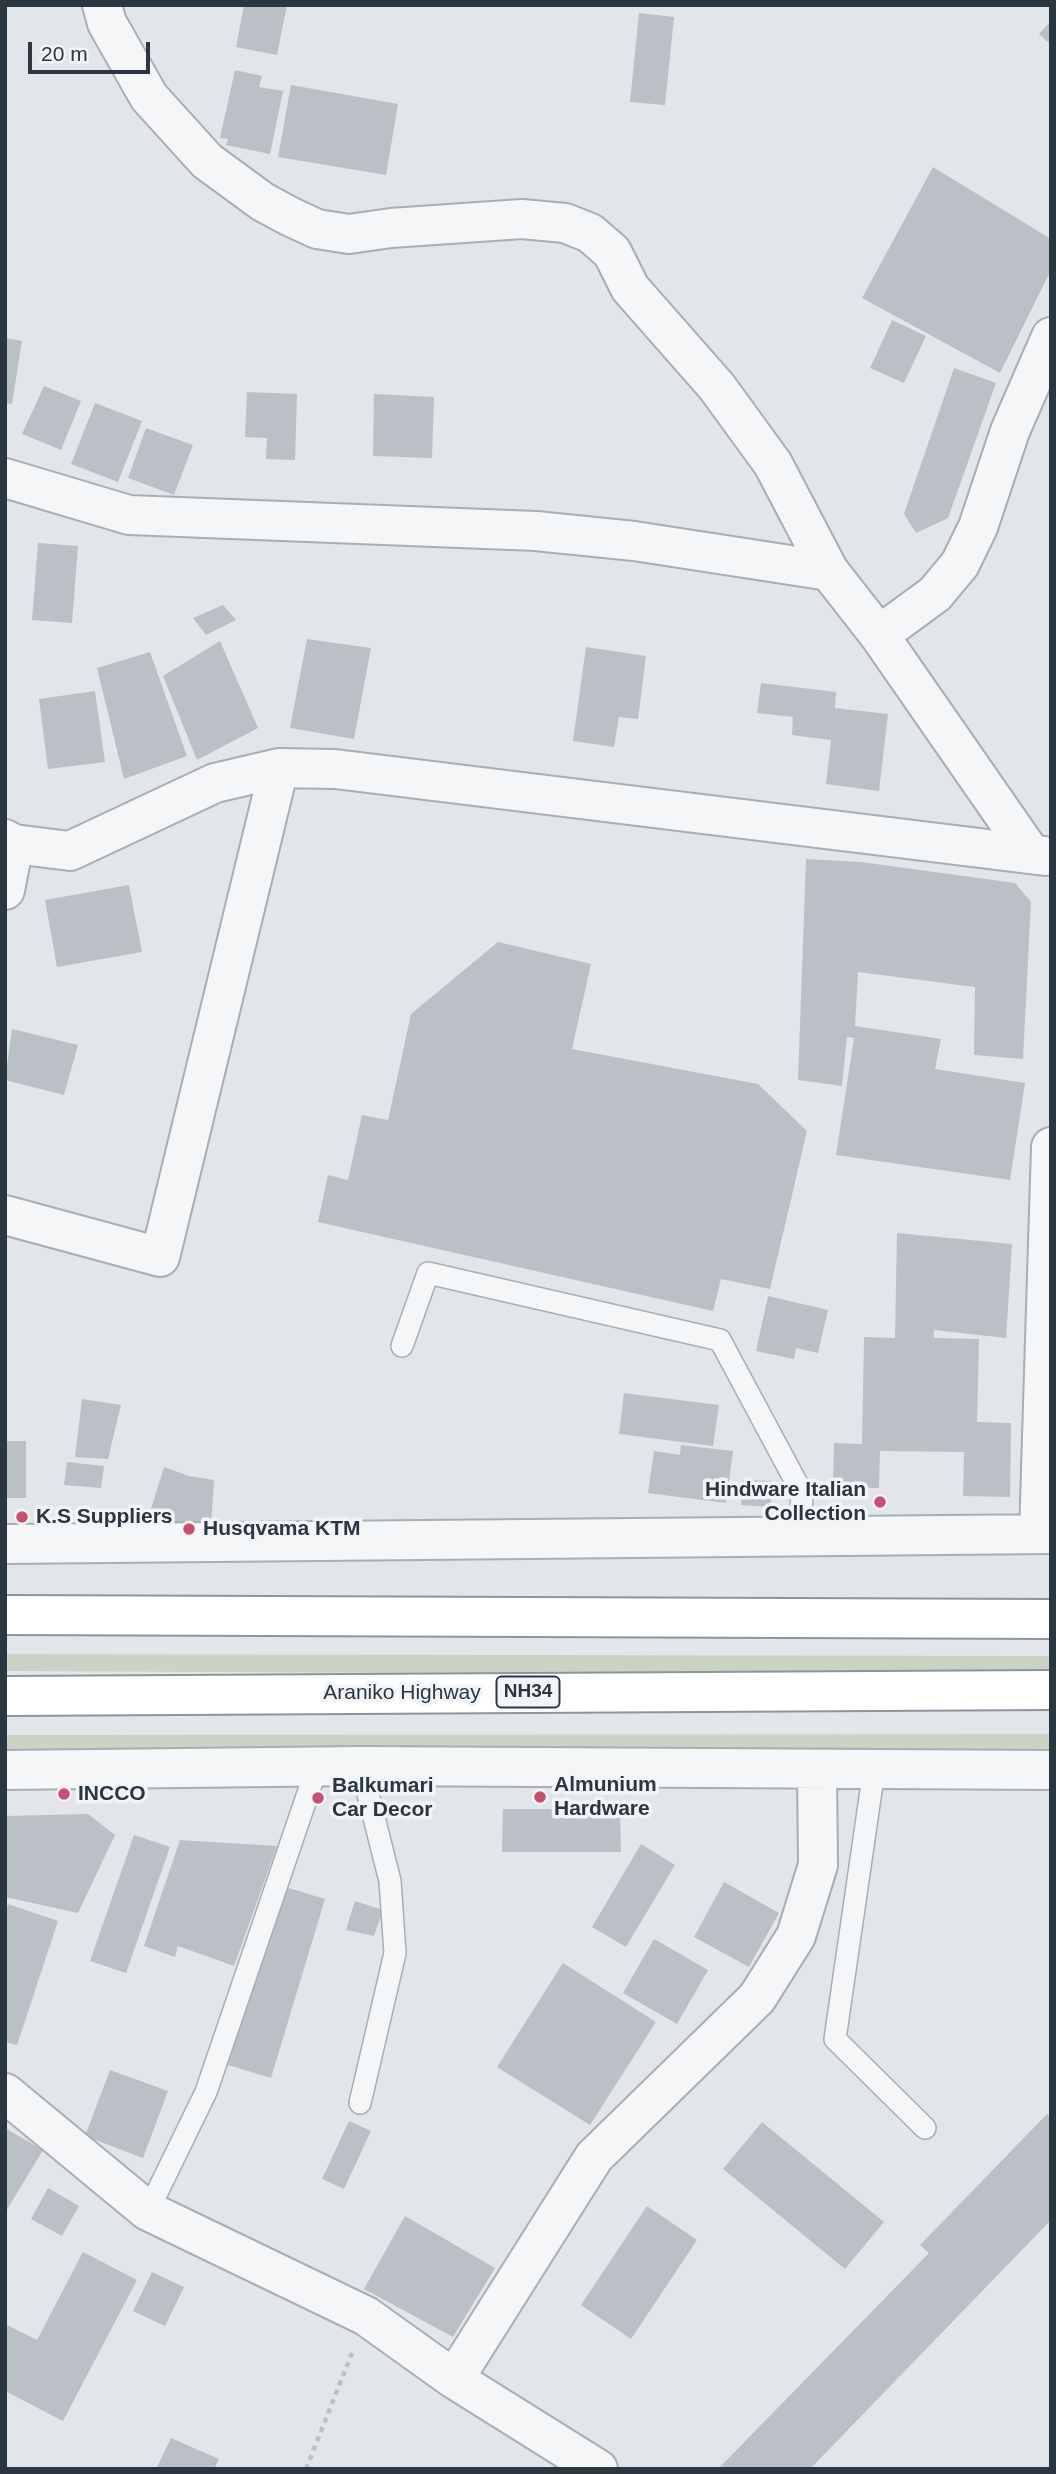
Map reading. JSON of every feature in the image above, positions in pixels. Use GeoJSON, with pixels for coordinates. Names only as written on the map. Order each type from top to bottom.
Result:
{"type":"FeatureCollection","features":[{"type":"Feature","properties":{"kind":"highway"},"geometry":{"type":"LineString","coordinates":[[5,1615],[1051,1619]]}},
{"type":"Feature","properties":{"kind":"highway","name":"Araniko Highway"},"geometry":{"type":"LineString","coordinates":[[5,1696],[1051,1690]]}},
{"type":"Feature","properties":{"kind":"street"},"geometry":{"type":"LineString","coordinates":[[102,5],[107,23],[149,97],[207,162],[291,217],[317,229],[349,234],[391,228],[522,219],[565,223],[590,233],[612,252],[631,288],[654,319],[717,387],[773,464],[829,571],[1041,855]]}},
{"type":"Feature","properties":{"kind":"street"},"geometry":{"type":"LineString","coordinates":[[879,635],[935,594],[960,564],[978,527],[1010,431],[1051,337]]}},
{"type":"Feature","properties":{"kind":"street"},"geometry":{"type":"LineString","coordinates":[[5,478],[129,515],[536,531],[634,541],[829,571]]}},
{"type":"Feature","properties":{"kind":"street"},"geometry":{"type":"LineString","coordinates":[[5,890],[10,842],[70,851],[215,783],[279,768],[335,769],[1041,855]]}},
{"type":"Feature","properties":{"kind":"street"},"geometry":{"type":"LineString","coordinates":[[5,1215],[160,1257],[279,768]]}},
{"type":"Feature","properties":{"kind":"street"},"geometry":{"type":"LineString","coordinates":[[5,1544],[1045,1534],[1051,1147]]}},
{"type":"Feature","properties":{"kind":"street"},"geometry":{"type":"LineString","coordinates":[[5,1770],[362,1766],[1051,1770]]}},
{"type":"Feature","properties":{"kind":"street"},"geometry":{"type":"LineString","coordinates":[[454,2379],[594,2157],[757,1998],[796,1936],[818,1865],[817,1769]]}},
{"type":"Feature","properties":{"kind":"street"},"geometry":{"type":"LineString","coordinates":[[5,2093],[148,2211],[366,2316],[454,2379],[598,2469]]}},
{"type":"Feature","properties":{"kind":"lane"},"geometry":{"type":"LineString","coordinates":[[402,1346],[428,1273],[720,1340],[802,1493],[800,1536]]}},
{"type":"Feature","properties":{"kind":"lane"},"geometry":{"type":"LineString","coordinates":[[360,2103],[395,1952],[390,1881],[362,1766]]}},
{"type":"Feature","properties":{"kind":"lane"},"geometry":{"type":"LineString","coordinates":[[148,2211],[206,2092],[317,1767]]}},
{"type":"Feature","properties":{"kind":"lane"},"geometry":{"type":"LineString","coordinates":[[874,1770],[835,2039],[925,2127]]}},
{"type":"Feature","properties":{"kind":"path"},"geometry":{"type":"LineString","coordinates":[[306,2469],[366,2316]]}},
{"type":"Feature","properties":{"kind":"green space"},"geometry":{"type":"Polygon","coordinates":[[[5,1654],[1051,1656],[1051,1676],[5,1671],[5,1654]]]}},
{"type":"Feature","properties":{"kind":"green space"},"geometry":{"type":"Polygon","coordinates":[[[1051,1734],[1051,1750],[5,1751],[5,1735],[1051,1734]]]}},
{"type":"Feature","properties":{"kind":"building"},"geometry":{"type":"Polygon","coordinates":[[[244,5],[287,5],[277,55],[236,47],[244,5]]]}},
{"type":"Feature","properties":{"kind":"building"},"geometry":{"type":"Polygon","coordinates":[[[639,13],[674,17],[665,105],[630,102],[639,13]]]}},
{"type":"Feature","properties":{"kind":"building"},"geometry":{"type":"Polygon","coordinates":[[[1051,21],[1051,45],[1039,34],[1051,21]]]}},
{"type":"Feature","properties":{"kind":"building"},"geometry":{"type":"Polygon","coordinates":[[[235,70],[262,76],[259,87],[283,91],[270,154],[226,145],[228,139],[220,138],[235,70]]]}},
{"type":"Feature","properties":{"kind":"building"},"geometry":{"type":"Polygon","coordinates":[[[291,85],[398,104],[386,175],[278,157],[291,85]]]}},
{"type":"Feature","properties":{"kind":"building"},"geometry":{"type":"Polygon","coordinates":[[[933,167],[1051,239],[1051,270],[1000,373],[862,298],[933,167]]]}},
{"type":"Feature","properties":{"kind":"building"},"geometry":{"type":"Polygon","coordinates":[[[892,320],[926,336],[904,383],[870,368],[892,320]]]}},
{"type":"Feature","properties":{"kind":"building"},"geometry":{"type":"Polygon","coordinates":[[[5,338],[22,341],[12,404],[5,403],[5,338]]]}},
{"type":"Feature","properties":{"kind":"building"},"geometry":{"type":"Polygon","coordinates":[[[954,368],[996,383],[948,518],[916,533],[904,514],[954,368]]]}},
{"type":"Feature","properties":{"kind":"building"},"geometry":{"type":"Polygon","coordinates":[[[44,386],[81,401],[61,450],[22,434],[44,386]]]}},
{"type":"Feature","properties":{"kind":"building"},"geometry":{"type":"Polygon","coordinates":[[[247,392],[297,394],[295,460],[266,459],[267,438],[245,437],[247,392]]]}},
{"type":"Feature","properties":{"kind":"building"},"geometry":{"type":"Polygon","coordinates":[[[374,394],[434,397],[432,458],[373,456],[374,394]]]}},
{"type":"Feature","properties":{"kind":"building"},"geometry":{"type":"Polygon","coordinates":[[[95,403],[142,421],[118,482],[71,464],[95,403]]]}},
{"type":"Feature","properties":{"kind":"building"},"geometry":{"type":"Polygon","coordinates":[[[146,428],[193,445],[174,495],[128,478],[146,428]]]}},
{"type":"Feature","properties":{"kind":"building"},"geometry":{"type":"Polygon","coordinates":[[[38,543],[78,546],[72,623],[32,620],[38,543]]]}},
{"type":"Feature","properties":{"kind":"building"},"geometry":{"type":"Polygon","coordinates":[[[223,605],[236,620],[206,635],[193,618],[223,605]]]}},
{"type":"Feature","properties":{"kind":"building"},"geometry":{"type":"Polygon","coordinates":[[[307,639],[371,648],[354,739],[290,728],[307,639]]]}},
{"type":"Feature","properties":{"kind":"building"},"geometry":{"type":"Polygon","coordinates":[[[220,641],[258,728],[197,760],[163,676],[220,641]]]}},
{"type":"Feature","properties":{"kind":"building"},"geometry":{"type":"Polygon","coordinates":[[[586,647],[646,656],[638,719],[619,717],[614,747],[573,741],[586,647]]]}},
{"type":"Feature","properties":{"kind":"building"},"geometry":{"type":"Polygon","coordinates":[[[150,652],[187,756],[124,779],[97,668],[150,652]]]}},
{"type":"Feature","properties":{"kind":"building"},"geometry":{"type":"Polygon","coordinates":[[[761,683],[836,692],[835,708],[888,714],[879,791],[826,784],[831,740],[792,735],[793,717],[757,713],[761,683]]]}},
{"type":"Feature","properties":{"kind":"building"},"geometry":{"type":"Polygon","coordinates":[[[95,691],[105,762],[48,769],[39,699],[95,691]]]}},
{"type":"Feature","properties":{"kind":"building"},"geometry":{"type":"Polygon","coordinates":[[[806,859],[861,862],[1015,883],[1031,902],[1023,1059],[974,1055],[975,987],[858,972],[855,1026],[941,1039],[935,1069],[1025,1083],[1010,1180],[836,1155],[854,1038],[847,1037],[842,1086],[798,1080],[806,859]]]}},
{"type":"Feature","properties":{"kind":"building"},"geometry":{"type":"Polygon","coordinates":[[[129,885],[142,952],[57,967],[45,900],[129,885]]]}},
{"type":"Feature","properties":{"kind":"building"},"geometry":{"type":"Polygon","coordinates":[[[498,942],[591,964],[572,1049],[758,1084],[807,1131],[770,1289],[721,1279],[713,1311],[318,1222],[328,1175],[348,1180],[362,1115],[388,1120],[411,1014],[498,942]]]}},
{"type":"Feature","properties":{"kind":"building"},"geometry":{"type":"Polygon","coordinates":[[[12,1029],[78,1045],[64,1095],[5,1080],[12,1029]]]}},
{"type":"Feature","properties":{"kind":"building"},"geometry":{"type":"Polygon","coordinates":[[[897,1233],[1012,1244],[1006,1338],[934,1330],[934,1338],[979,1339],[977,1422],[1011,1423],[1010,1497],[963,1496],[964,1452],[880,1451],[879,1488],[833,1487],[834,1443],[862,1444],[864,1337],[895,1338],[897,1233]]]}},
{"type":"Feature","properties":{"kind":"building"},"geometry":{"type":"Polygon","coordinates":[[[768,1296],[828,1310],[818,1353],[796,1348],[794,1359],[756,1351],[768,1296]]]}},
{"type":"Feature","properties":{"kind":"building"},"geometry":{"type":"Polygon","coordinates":[[[624,1393],[719,1405],[713,1446],[619,1434],[624,1393]]]}},
{"type":"Feature","properties":{"kind":"building"},"geometry":{"type":"Polygon","coordinates":[[[82,1399],[121,1405],[108,1459],[75,1457],[82,1399]]]}},
{"type":"Feature","properties":{"kind":"building"},"geometry":{"type":"Polygon","coordinates":[[[5,1441],[26,1441],[26,1498],[5,1498],[5,1441]]]}},
{"type":"Feature","properties":{"kind":"building"},"geometry":{"type":"Polygon","coordinates":[[[681,1445],[733,1451],[726,1503],[648,1493],[654,1451],[680,1455],[681,1445]]]}},
{"type":"Feature","properties":{"kind":"building"},"geometry":{"type":"Polygon","coordinates":[[[67,1462],[104,1466],[101,1488],[64,1485],[67,1462]]]}},
{"type":"Feature","properties":{"kind":"building"},"geometry":{"type":"Polygon","coordinates":[[[164,1467],[189,1476],[214,1480],[211,1526],[146,1525],[164,1467]]]}},
{"type":"Feature","properties":{"kind":"building"},"geometry":{"type":"Polygon","coordinates":[[[743,1480],[772,1481],[771,1507],[741,1505],[743,1480]]]}},
{"type":"Feature","properties":{"kind":"building"},"geometry":{"type":"Polygon","coordinates":[[[503,1809],[620,1809],[621,1852],[502,1852],[503,1809]]]}},
{"type":"Feature","properties":{"kind":"building"},"geometry":{"type":"Polygon","coordinates":[[[88,1814],[115,1835],[78,1913],[5,1897],[5,1816],[88,1814]]]}},
{"type":"Feature","properties":{"kind":"building"},"geometry":{"type":"Polygon","coordinates":[[[134,1835],[170,1847],[126,1973],[90,1961],[134,1835]]]}},
{"type":"Feature","properties":{"kind":"building"},"geometry":{"type":"Polygon","coordinates":[[[180,1840],[277,1846],[234,1966],[178,1946],[175,1957],[144,1946],[180,1840]]]}},
{"type":"Feature","properties":{"kind":"building"},"geometry":{"type":"Polygon","coordinates":[[[641,1844],[675,1865],[626,1947],[592,1927],[641,1844]]]}},
{"type":"Feature","properties":{"kind":"building"},"geometry":{"type":"Polygon","coordinates":[[[724,1882],[779,1913],[749,1967],[694,1937],[724,1882]]]}},
{"type":"Feature","properties":{"kind":"building"},"geometry":{"type":"Polygon","coordinates":[[[282,1886],[325,1899],[271,2078],[228,2065],[282,1886]]]}},
{"type":"Feature","properties":{"kind":"building"},"geometry":{"type":"Polygon","coordinates":[[[355,1901],[383,1910],[374,1936],[346,1930],[355,1901]]]}},
{"type":"Feature","properties":{"kind":"building"},"geometry":{"type":"Polygon","coordinates":[[[8,1904],[58,1921],[17,2045],[5,2042],[5,1914],[8,1904]]]}},
{"type":"Feature","properties":{"kind":"building"},"geometry":{"type":"Polygon","coordinates":[[[654,1939],[708,1970],[677,2024],[623,1993],[654,1939]]]}},
{"type":"Feature","properties":{"kind":"building"},"geometry":{"type":"Polygon","coordinates":[[[563,1963],[656,2022],[590,2125],[497,2067],[563,1963]]]}},
{"type":"Feature","properties":{"kind":"building"},"geometry":{"type":"Polygon","coordinates":[[[110,2070],[168,2091],[143,2158],[85,2136],[110,2070]]]}},
{"type":"Feature","properties":{"kind":"building"},"geometry":{"type":"Polygon","coordinates":[[[1047,2114],[1051,2117],[1051,2220],[810,2469],[718,2469],[929,2253],[920,2245],[1047,2114]]]}},
{"type":"Feature","properties":{"kind":"building"},"geometry":{"type":"Polygon","coordinates":[[[349,2121],[371,2131],[344,2189],[322,2179],[349,2121]]]}},
{"type":"Feature","properties":{"kind":"building"},"geometry":{"type":"Polygon","coordinates":[[[762,2122],[884,2222],[845,2269],[723,2169],[762,2122]]]}},
{"type":"Feature","properties":{"kind":"building"},"geometry":{"type":"Polygon","coordinates":[[[5,2128],[43,2150],[5,2213],[5,2128]]]}},
{"type":"Feature","properties":{"kind":"building"},"geometry":{"type":"Polygon","coordinates":[[[48,2188],[79,2206],[62,2236],[31,2219],[48,2188]]]}},
{"type":"Feature","properties":{"kind":"building"},"geometry":{"type":"Polygon","coordinates":[[[647,2206],[697,2240],[631,2339],[581,2305],[647,2206]]]}},
{"type":"Feature","properties":{"kind":"building"},"geometry":{"type":"Polygon","coordinates":[[[405,2216],[495,2268],[453,2337],[364,2289],[405,2216]]]}},
{"type":"Feature","properties":{"kind":"building"},"geometry":{"type":"Polygon","coordinates":[[[83,2252],[137,2280],[63,2421],[5,2391],[5,2324],[37,2340],[83,2252]]]}},
{"type":"Feature","properties":{"kind":"building"},"geometry":{"type":"Polygon","coordinates":[[[152,2272],[184,2287],[165,2326],[133,2311],[152,2272]]]}},
{"type":"Feature","properties":{"kind":"building"},"geometry":{"type":"Polygon","coordinates":[[[171,2438],[219,2459],[214,2469],[156,2469],[171,2438]]]}},
{"type":"Feature","properties":{"kind":"place","name":"Hindware Italian Collection"},"geometry":{"type":"Point","coordinates":[880,1502]}},
{"type":"Feature","properties":{"kind":"place","name":"K.S Suppliers"},"geometry":{"type":"Point","coordinates":[22,1517]}},
{"type":"Feature","properties":{"kind":"place","name":"Husqvama KTM"},"geometry":{"type":"Point","coordinates":[189,1529]}},
{"type":"Feature","properties":{"kind":"place","name":"INCCO"},"geometry":{"type":"Point","coordinates":[64,1794]}},
{"type":"Feature","properties":{"kind":"place","name":"Almunium Hardware"},"geometry":{"type":"Point","coordinates":[540,1797]}},
{"type":"Feature","properties":{"kind":"place","name":"Balkumari Car Decor"},"geometry":{"type":"Point","coordinates":[318,1798]}}]}
